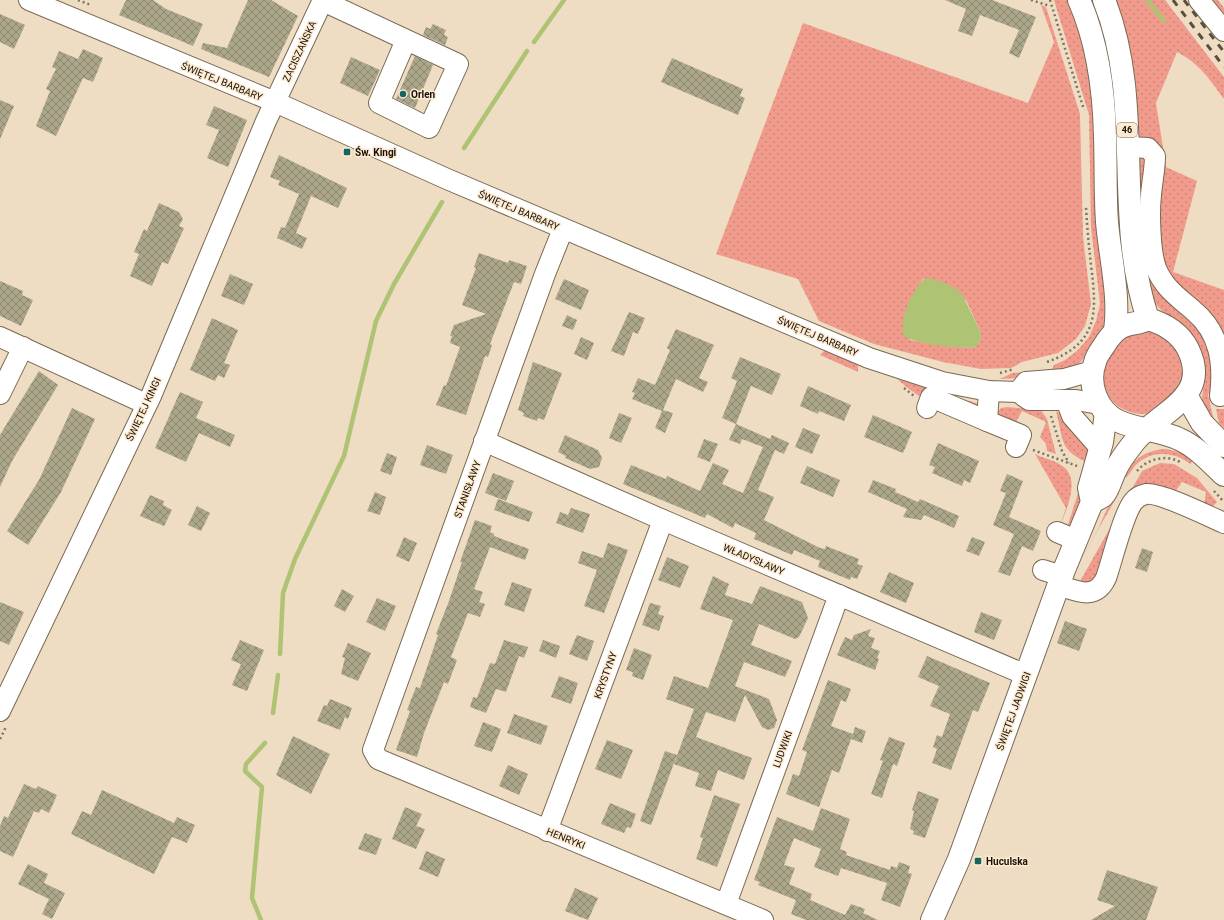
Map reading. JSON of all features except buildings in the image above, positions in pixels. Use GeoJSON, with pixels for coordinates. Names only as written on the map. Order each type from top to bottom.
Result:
{"type":"FeatureCollection","features":[{"type":"Feature","properties":{"kind":"main road","name":"46"},"geometry":{"type":"LineString","coordinates":[[1079,0],[1089,26],[1100,75],[1105,115],[1107,220],[1118,315],[1115,331],[1100,352],[1092,370],[1094,391],[1103,409]]}},
{"type":"Feature","properties":{"kind":"main road","name":"46"},"geometry":{"type":"LineString","coordinates":[[1104,0],[1120,54],[1126,106],[1128,200],[1138,289],[1148,319]]}},
{"type":"Feature","properties":{"kind":"main road"},"geometry":{"type":"LineString","coordinates":[[1115,331],[1124,325],[1142,322],[1148,319],[1169,328],[1178,336],[1188,350],[1194,366],[1195,377],[1186,395],[1173,410],[1145,428]]}},
{"type":"Feature","properties":{"kind":"main road"},"geometry":{"type":"LineString","coordinates":[[1186,395],[1202,423],[1224,446]]}},
{"type":"Feature","properties":{"kind":"main road"},"geometry":{"type":"LineString","coordinates":[[1103,409],[1117,421],[1167,434],[1189,444],[1224,475]]}},
{"type":"Feature","properties":{"kind":"main road","name":"ŚWIĘTEJ JADWIGI"},"geometry":{"type":"LineString","coordinates":[[1092,502],[1089,488],[1100,448],[1103,409]]}},
{"type":"Feature","properties":{"kind":"main road","name":"ŚWIĘTEJ JADWIGI"},"geometry":{"type":"LineString","coordinates":[[932,920],[959,859],[1026,675],[1067,536],[1092,502],[1104,495],[1123,456],[1145,428]]}},
{"type":"Feature","properties":{"kind":"street","name":"ŚWIĘTEJ BARBARY"},"geometry":{"type":"LineString","coordinates":[[29,0],[275,102],[563,229],[869,358],[942,382],[993,382],[1018,392],[1029,400],[1058,405],[1103,409]]}},
{"type":"Feature","properties":{"kind":"street"},"geometry":{"type":"LineString","coordinates":[[1200,0],[1224,31]]}},
{"type":"Feature","properties":{"kind":"street","name":"ZACISZAŃSKA"},"geometry":{"type":"LineString","coordinates":[[275,102],[323,1]]}},
{"type":"Feature","properties":{"kind":"street"},"geometry":{"type":"LineString","coordinates":[[323,1],[458,64],[429,128],[378,103],[406,40]]}},
{"type":"Feature","properties":{"kind":"street","name":"ŚWIĘTEJ KINGI"},"geometry":{"type":"LineString","coordinates":[[0,711],[146,404],[275,102]]}},
{"type":"Feature","properties":{"kind":"street"},"geometry":{"type":"LineString","coordinates":[[1127,147],[1148,148],[1156,156],[1150,205],[1155,265],[1163,283],[1202,318],[1215,337],[1219,348],[1223,370],[1220,396]]}},
{"type":"Feature","properties":{"kind":"street","name":"STANISŁAWY"},"geometry":{"type":"LineString","coordinates":[[373,750],[484,440],[563,229]]}},
{"type":"Feature","properties":{"kind":"street"},"geometry":{"type":"LineString","coordinates":[[0,337],[146,404]]}},
{"type":"Feature","properties":{"kind":"street"},"geometry":{"type":"LineString","coordinates":[[0,394],[23,347]]}},
{"type":"Feature","properties":{"kind":"street"},"geometry":{"type":"LineString","coordinates":[[1018,392],[1026,382],[1064,379],[1092,370]]}},
{"type":"Feature","properties":{"kind":"street"},"geometry":{"type":"LineString","coordinates":[[993,382],[994,428]]}},
{"type":"Feature","properties":{"kind":"street"},"geometry":{"type":"LineString","coordinates":[[1058,405],[1072,416],[1100,448]]}},
{"type":"Feature","properties":{"kind":"street"},"geometry":{"type":"LineString","coordinates":[[940,410],[1021,436],[1016,447]]}},
{"type":"Feature","properties":{"kind":"street","name":"WŁADYSŁAWY"},"geometry":{"type":"LineString","coordinates":[[484,440],[663,520],[1026,675]]}},
{"type":"Feature","properties":{"kind":"street"},"geometry":{"type":"LineString","coordinates":[[1054,577],[1086,593],[1101,587],[1106,578],[1130,508],[1137,498],[1142,495],[1146,494],[1159,496],[1224,523]]}},
{"type":"Feature","properties":{"kind":"street","name":"KRYSTYNY"},"geometry":{"type":"LineString","coordinates":[[547,831],[663,520]]}},
{"type":"Feature","properties":{"kind":"street","name":"LUDWIKI"},"geometry":{"type":"LineString","coordinates":[[726,904],[839,595]]}},
{"type":"Feature","properties":{"kind":"street","name":"HENRYKI"},"geometry":{"type":"LineString","coordinates":[[373,750],[378,759],[547,831],[763,920]]}},
{"type":"Feature","properties":{"kind":"path"},"geometry":{"type":"LineString","coordinates":[[1031,0],[1050,6]]}},
{"type":"Feature","properties":{"kind":"path"},"geometry":{"type":"LineString","coordinates":[[1050,0],[1050,6],[1085,112]]}},
{"type":"Feature","properties":{"kind":"path"},"geometry":{"type":"LineString","coordinates":[[1043,364],[1064,356],[1076,346],[1089,328],[1094,313],[1095,296],[1089,251],[1086,200]]}},
{"type":"Feature","properties":{"kind":"path"},"geometry":{"type":"LineString","coordinates":[[993,382],[1016,368]]}},
{"type":"Feature","properties":{"kind":"path"},"geometry":{"type":"LineString","coordinates":[[1058,405],[1062,451],[1069,463]]}},
{"type":"Feature","properties":{"kind":"shaded area"},"geometry":{"type":"Polygon","coordinates":[[[1054,0],[1071,0],[1090,61],[1107,296],[1107,318],[1100,337],[1086,356],[1076,366],[1071,370],[1051,371],[1054,365],[1065,360],[1078,350],[1089,337],[1096,321],[1100,304],[1091,227],[1089,115],[1054,0]]]}},
{"type":"Feature","properties":{"kind":"shaded area"},"geometry":{"type":"Polygon","coordinates":[[[1112,0],[1165,0],[1224,77],[1224,99],[1209,79],[1192,61],[1177,52],[1156,103],[1166,167],[1197,181],[1173,272],[1224,290],[1224,348],[1166,278],[1155,205],[1142,141],[1135,135],[1112,0]]]}},
{"type":"Feature","properties":{"kind":"shaded area"},"geometry":{"type":"Polygon","coordinates":[[[1206,0],[1218,0],[1224,8],[1224,24],[1206,0]]]}},
{"type":"Feature","properties":{"kind":"shaded area"},"geometry":{"type":"Polygon","coordinates":[[[1041,5],[1046,7],[1080,114],[1083,237],[1091,304],[1085,326],[1076,339],[1058,353],[1022,362],[1011,368],[981,369],[943,362],[874,344],[819,321],[798,279],[716,254],[803,23],[1028,103],[1054,42],[1041,5]],[[923,279],[913,296],[910,340],[944,346],[974,348],[981,340],[980,331],[966,300],[923,279]]]}},
{"type":"Feature","properties":{"kind":"shaded area"},"geometry":{"type":"Polygon","coordinates":[[[1148,155],[1148,253],[1214,347],[1212,387],[1208,395],[1215,425],[1204,409],[1202,400],[1204,376],[1203,358],[1199,346],[1190,332],[1178,321],[1164,313],[1151,299],[1138,222],[1138,159],[1148,155]]]}},
{"type":"Feature","properties":{"kind":"shaded area"},"geometry":{"type":"Polygon","coordinates":[[[926,278],[945,283],[962,294],[980,331],[981,340],[974,348],[929,344],[903,336],[905,312],[915,290],[926,278]]]}},
{"type":"Feature","properties":{"kind":"shaded area"},"geometry":{"type":"Polygon","coordinates":[[[1133,331],[1152,331],[1161,335],[1173,346],[1181,361],[1181,387],[1152,413],[1142,414],[1122,409],[1109,396],[1105,387],[1103,378],[1107,362],[1116,347],[1133,331]]]}},
{"type":"Feature","properties":{"kind":"shaded area"},"geometry":{"type":"Polygon","coordinates":[[[825,350],[858,364],[858,372],[820,355],[825,350]]]}},
{"type":"Feature","properties":{"kind":"shaded area"},"geometry":{"type":"Polygon","coordinates":[[[1027,372],[1036,377],[1000,379],[1012,373],[1027,372]]]}},
{"type":"Feature","properties":{"kind":"shaded area"},"geometry":{"type":"Polygon","coordinates":[[[897,379],[976,403],[982,409],[922,398],[897,379]]]}},
{"type":"Feature","properties":{"kind":"shaded area"},"geometry":{"type":"Polygon","coordinates":[[[1007,407],[1041,410],[1047,419],[1056,454],[1047,451],[1046,444],[1040,437],[1046,422],[1022,411],[1016,422],[1011,424],[996,413],[1001,408],[1007,407]]]}},
{"type":"Feature","properties":{"kind":"shaded area"},"geometry":{"type":"Polygon","coordinates":[[[1216,409],[1224,409],[1224,428],[1219,423],[1216,409]]]}},
{"type":"Feature","properties":{"kind":"shaded area"},"geometry":{"type":"Polygon","coordinates":[[[1056,411],[1065,416],[1088,446],[1090,464],[1073,454],[1064,444],[1056,411]]]}},
{"type":"Feature","properties":{"kind":"shaded area"},"geometry":{"type":"Polygon","coordinates":[[[1166,449],[1186,454],[1194,460],[1190,464],[1172,455],[1158,454],[1145,458],[1134,467],[1127,477],[1121,477],[1140,457],[1152,451],[1166,449]]]}},
{"type":"Feature","properties":{"kind":"shaded area"},"geometry":{"type":"Polygon","coordinates":[[[1035,454],[1054,461],[1064,467],[1069,473],[1071,481],[1070,497],[1059,529],[1066,508],[1035,454]]]}},
{"type":"Feature","properties":{"kind":"shaded area"},"geometry":{"type":"Polygon","coordinates":[[[1160,463],[1174,464],[1197,478],[1217,502],[1212,507],[1220,514],[1224,510],[1224,518],[1204,505],[1206,492],[1182,482],[1175,492],[1150,489],[1100,579],[1078,585],[1142,471],[1160,463]]]}},
{"type":"Feature","properties":{"kind":"shaded area"},"geometry":{"type":"Polygon","coordinates":[[[1080,476],[1087,479],[1070,531],[1066,531],[1079,490],[1080,476]]]}},
{"type":"Feature","properties":{"kind":"shaded area"},"geometry":{"type":"Polygon","coordinates":[[[1115,491],[1119,493],[1072,575],[1098,529],[1115,491]]]}},
{"type":"Feature","properties":{"kind":"waterway"},"geometry":{"type":"LineString","coordinates":[[534,42],[564,0]]}},
{"type":"Feature","properties":{"kind":"waterway"},"geometry":{"type":"LineString","coordinates":[[1147,0],[1164,21]]}},
{"type":"Feature","properties":{"kind":"waterway"},"geometry":{"type":"LineString","coordinates":[[464,148],[527,51]]}},
{"type":"Feature","properties":{"kind":"waterway"},"geometry":{"type":"LineString","coordinates":[[280,654],[283,593],[295,559],[344,456],[376,321],[394,284],[442,202]]}},
{"type":"Feature","properties":{"kind":"waterway"},"geometry":{"type":"LineString","coordinates":[[273,713],[278,675]]}},
{"type":"Feature","properties":{"kind":"waterway"},"geometry":{"type":"LineString","coordinates":[[261,920],[252,898],[262,787],[245,771],[246,764],[265,743]]}},
{"type":"Feature","properties":{"kind":"railway"},"geometry":{"type":"LineString","coordinates":[[1173,0],[1224,67]]}},
{"type":"Feature","properties":{"kind":"railway"},"geometry":{"type":"LineString","coordinates":[[1184,0],[1224,52]]}},
{"type":"Feature","properties":{"kind":"place","name":"Orlen"},"geometry":{"type":"Point","coordinates":[403,94]}},
{"type":"Feature","properties":{"kind":"place","name":"Św. Kingi"},"geometry":{"type":"Point","coordinates":[347,152]}},
{"type":"Feature","properties":{"kind":"place","name":"Huculska"},"geometry":{"type":"Point","coordinates":[978,861]}}]}
